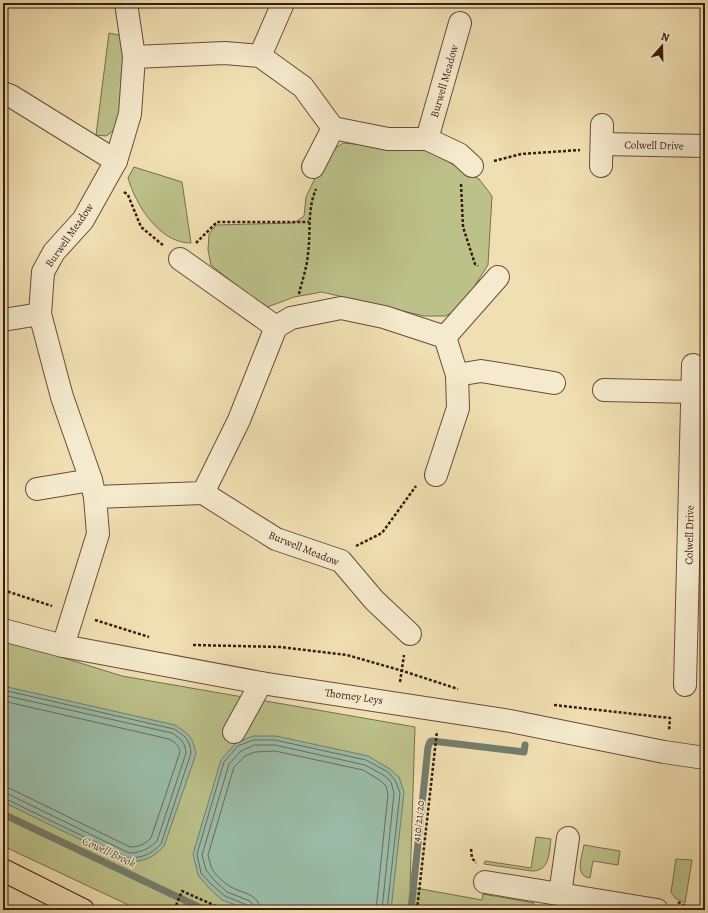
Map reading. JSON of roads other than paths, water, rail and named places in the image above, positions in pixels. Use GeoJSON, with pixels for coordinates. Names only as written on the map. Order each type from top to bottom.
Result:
{"type":"FeatureCollection","features":[{"type":"Feature","properties":{"kind":"highway"},"geometry":{"type":"LineString","coordinates":[[3,870],[83,910]]}},
{"type":"Feature","properties":{"kind":"street","name":"Burwell Meadow"},"geometry":{"type":"LineString","coordinates":[[63,646],[98,534],[93,489],[62,397],[40,314],[43,272],[54,252],[83,220],[112,169],[130,114],[134,56],[126,3]]}},
{"type":"Feature","properties":{"kind":"street"},"geometry":{"type":"LineString","coordinates":[[260,56],[283,3]]}},
{"type":"Feature","properties":{"kind":"street","name":"Burwell Meadow"},"geometry":{"type":"LineString","coordinates":[[427,139],[460,23]]}},
{"type":"Feature","properties":{"kind":"street"},"geometry":{"type":"LineString","coordinates":[[134,56],[225,53],[260,56],[302,87],[333,128],[388,139],[427,139],[466,160]]}},
{"type":"Feature","properties":{"kind":"street"},"geometry":{"type":"LineString","coordinates":[[3,93],[11,96],[112,169]]}},
{"type":"Feature","properties":{"kind":"street"},"geometry":{"type":"LineString","coordinates":[[316,175],[333,128]]}},
{"type":"Feature","properties":{"kind":"street","name":"Colwell Drive"},"geometry":{"type":"LineString","coordinates":[[602,166],[596,140],[705,146]]}},
{"type":"Feature","properties":{"kind":"street"},"geometry":{"type":"LineString","coordinates":[[180,259],[284,322],[341,308],[384,317],[445,337]]}},
{"type":"Feature","properties":{"kind":"street"},"geometry":{"type":"LineString","coordinates":[[445,337],[498,276]]}},
{"type":"Feature","properties":{"kind":"street"},"geometry":{"type":"LineString","coordinates":[[3,320],[40,314]]}},
{"type":"Feature","properties":{"kind":"street"},"geometry":{"type":"LineString","coordinates":[[36,489],[93,489],[203,493],[240,420],[284,322]]}},
{"type":"Feature","properties":{"kind":"street"},"geometry":{"type":"LineString","coordinates":[[436,475],[458,408],[457,375],[445,337]]}},
{"type":"Feature","properties":{"kind":"street","name":"Colwell Drive"},"geometry":{"type":"LineString","coordinates":[[685,684],[697,582],[693,365]]}},
{"type":"Feature","properties":{"kind":"street"},"geometry":{"type":"LineString","coordinates":[[457,375],[482,371],[554,383]]}},
{"type":"Feature","properties":{"kind":"street"},"geometry":{"type":"LineString","coordinates":[[604,390],[693,392]]}},
{"type":"Feature","properties":{"kind":"street","name":"Burwell Meadow"},"geometry":{"type":"LineString","coordinates":[[203,493],[276,539],[341,561],[374,600],[410,634]]}},
{"type":"Feature","properties":{"kind":"street","name":"Thorney Leys"},"geometry":{"type":"LineString","coordinates":[[3,630],[63,646],[261,683],[510,721],[664,752],[705,758]]}},
{"type":"Feature","properties":{"kind":"street"},"geometry":{"type":"LineString","coordinates":[[234,732],[261,683]]}},
{"type":"Feature","properties":{"kind":"street"},"geometry":{"type":"LineString","coordinates":[[560,894],[568,838]]}},
{"type":"Feature","properties":{"kind":"street"},"geometry":{"type":"LineString","coordinates":[[485,882],[656,910]]}},
{"type":"Feature","properties":{"kind":"water"},"geometry":{"type":"Polygon","coordinates":[[[3,686],[175,725],[190,736],[196,754],[164,846],[160,850],[152,857],[139,861],[127,862],[3,802],[3,686]]]}},
{"type":"Feature","properties":{"kind":"water"},"geometry":{"type":"Polygon","coordinates":[[[253,736],[276,736],[368,756],[390,769],[399,777],[404,792],[391,910],[250,910],[222,900],[198,875],[193,854],[221,760],[236,743],[253,736]]]}},
{"type":"Feature","properties":{"kind":"waterway"},"geometry":{"type":"LineString","coordinates":[[411,910],[428,747],[430,742],[432,741],[524,752],[525,745]]}},
{"type":"Feature","properties":{"kind":"waterway","name":"Cowell Brook"},"geometry":{"type":"LineString","coordinates":[[3,814],[205,910]]}}]}
